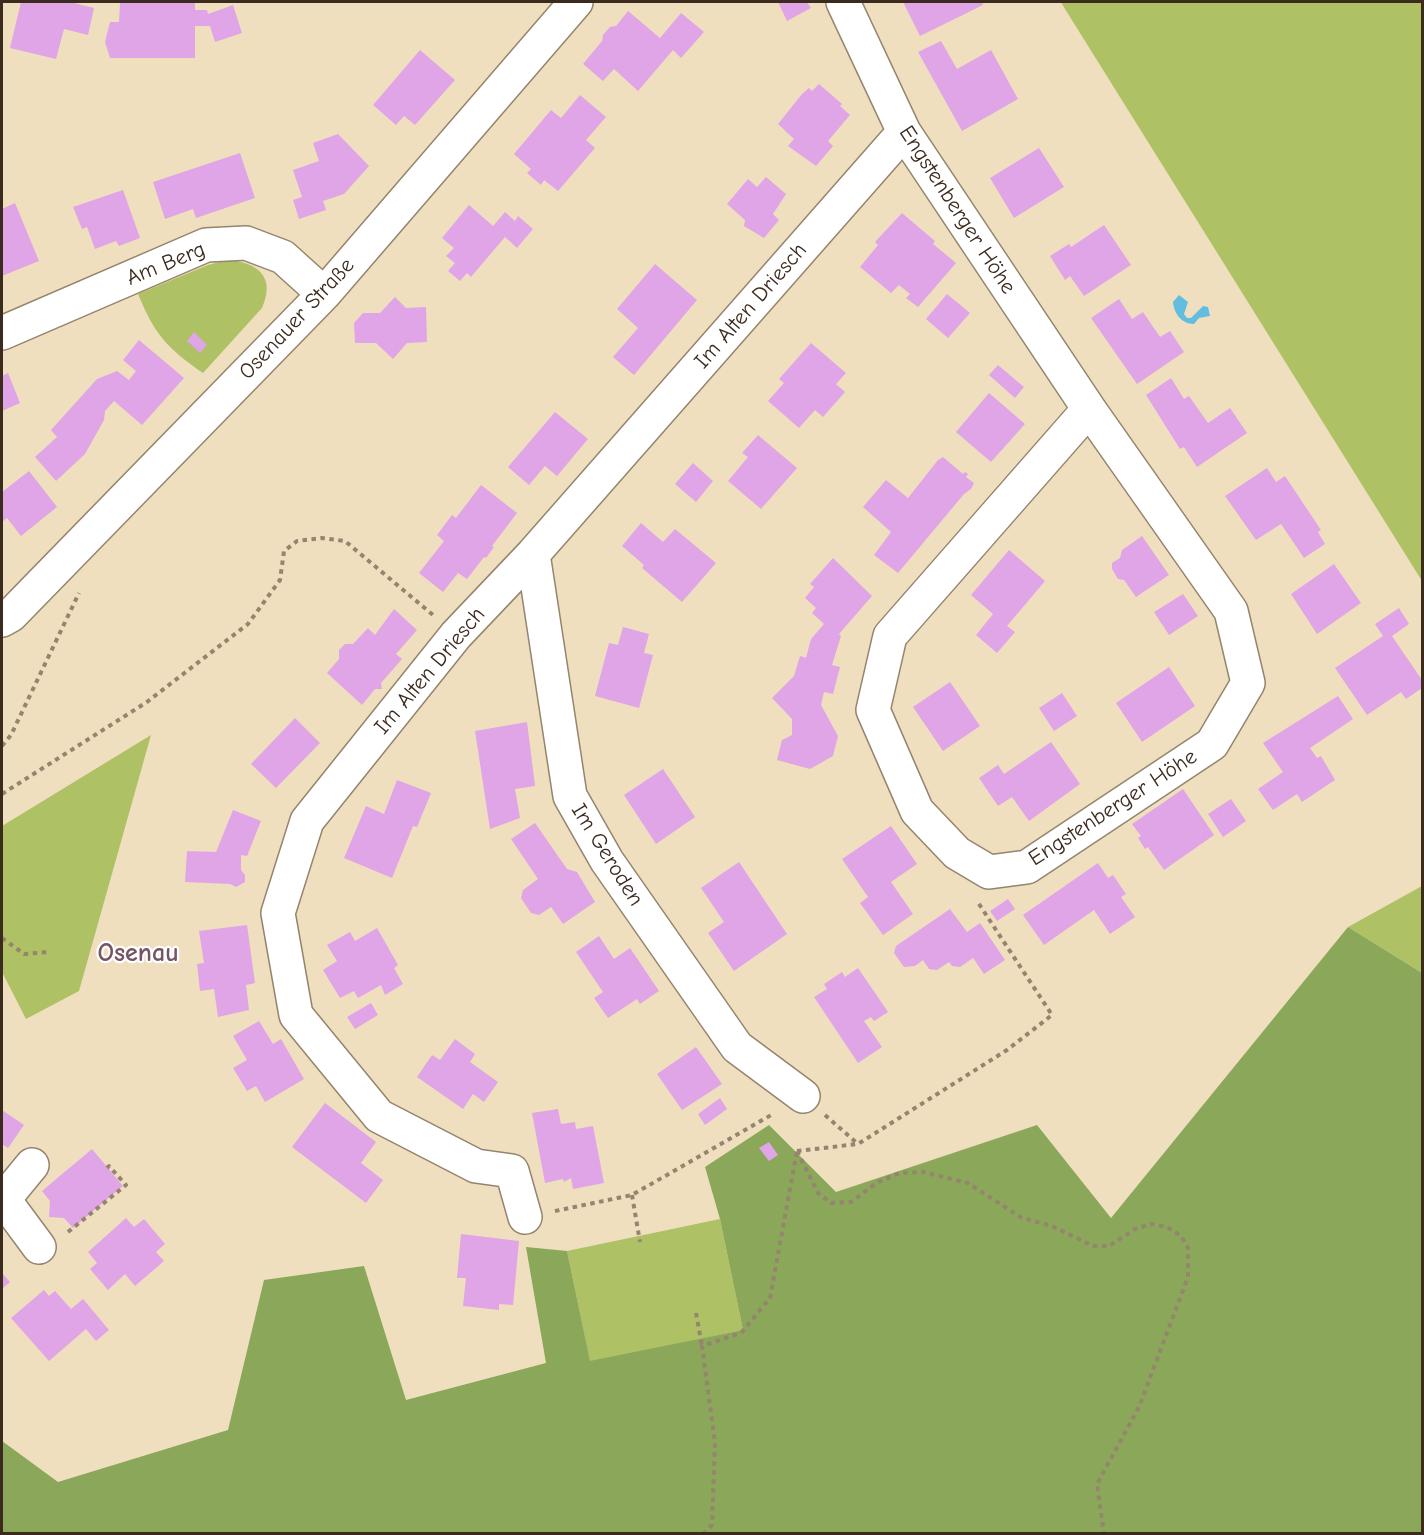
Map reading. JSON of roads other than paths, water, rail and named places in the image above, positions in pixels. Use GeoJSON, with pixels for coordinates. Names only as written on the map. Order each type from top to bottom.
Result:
{"type":"FeatureCollection","features":[{"type":"Feature","properties":{"kind":"street","name":"Osenauer Straße"},"geometry":{"type":"LineString","coordinates":[[2,620],[11,615],[324,294],[576,2]]}},
{"type":"Feature","properties":{"kind":"street","name":"Engstenberger Höhe"},"geometry":{"type":"LineString","coordinates":[[843,2],[904,132],[1089,409],[1231,611],[1248,683],[1212,744],[1027,867],[989,873],[957,853],[917,811],[873,710],[880,673],[890,636],[1089,409]]}},
{"type":"Feature","properties":{"kind":"street","name":"Im Alten Driesch"},"geometry":{"type":"LineString","coordinates":[[525,1217],[512,1171],[476,1166],[379,1116],[296,1014],[278,913],[307,821],[456,635],[533,554],[904,132]]}},
{"type":"Feature","properties":{"kind":"street","name":"Am Berg"},"geometry":{"type":"LineString","coordinates":[[2,333],[206,245],[246,243],[283,257],[324,294]]}},
{"type":"Feature","properties":{"kind":"street","name":"Im Geroden"},"geometry":{"type":"LineString","coordinates":[[533,554],[570,796],[607,861],[737,1047],[803,1095]]}},
{"type":"Feature","properties":{"kind":"street"},"geometry":{"type":"LineString","coordinates":[[32,1165],[3,1198],[50,1238]]}},
{"type":"Feature","properties":{"kind":"water"},"geometry":{"type":"Polygon","coordinates":[[[1179,295],[1188,302],[1184,314],[1187,318],[1191,318],[1203,306],[1208,307],[1210,316],[1199,318],[1194,324],[1182,320],[1173,302],[1179,295]]]}},
{"type":"Feature","properties":{"kind":"district","name":"Osenau"},"geometry":{"type":"Point","coordinates":[138,954]}}]}
